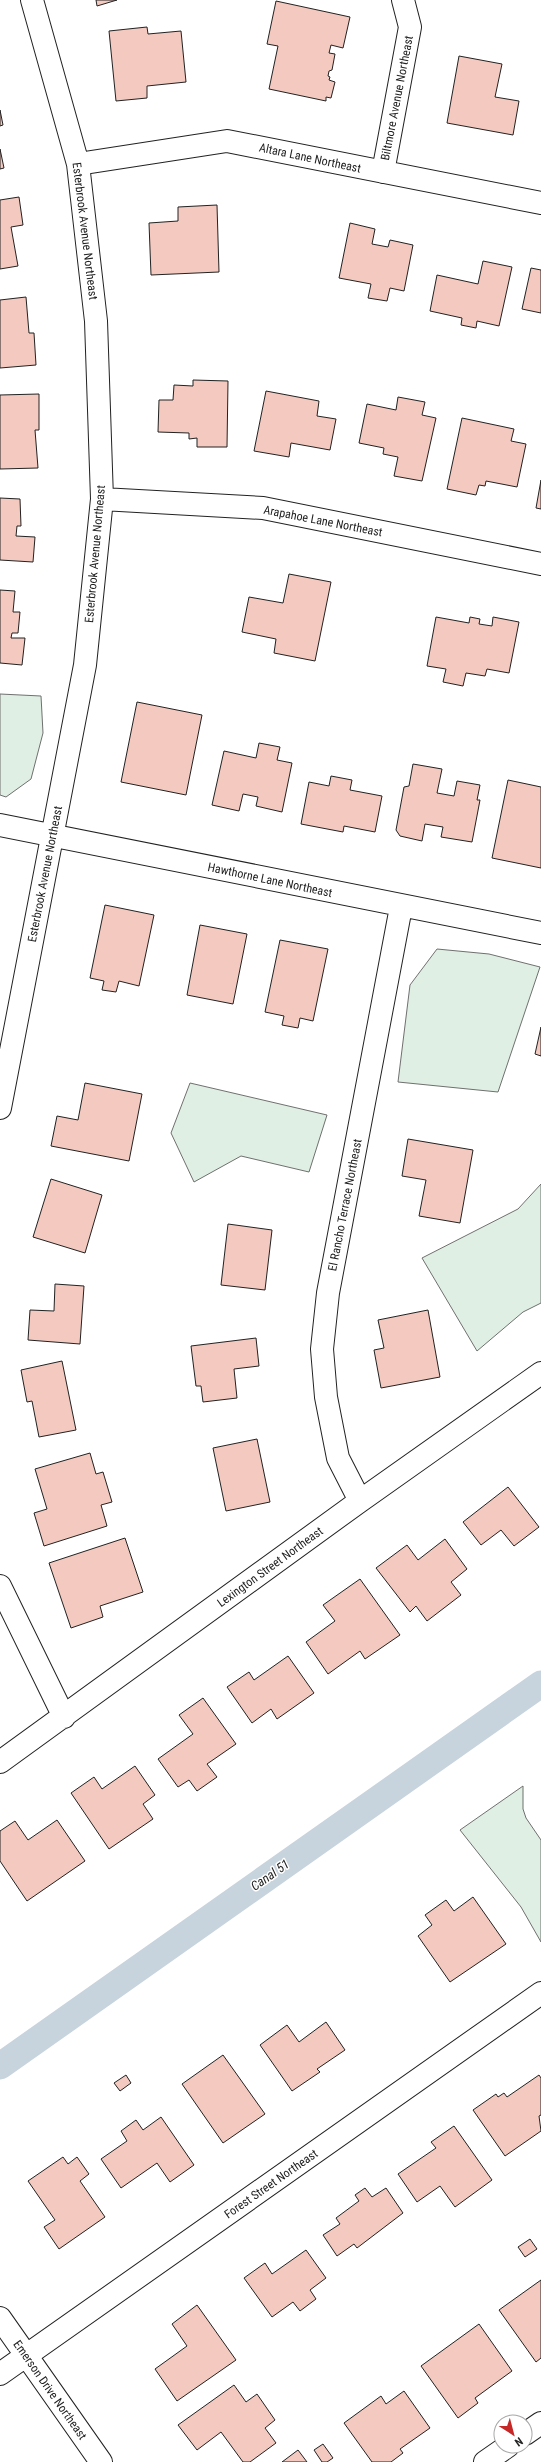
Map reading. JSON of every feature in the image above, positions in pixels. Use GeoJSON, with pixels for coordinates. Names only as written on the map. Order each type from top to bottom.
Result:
{"type":"FeatureCollection","features":[{"type":"Feature","properties":{"kind":"street","name":"Esterbrook Avenue Northeast"},"geometry":{"type":"LineString","coordinates":[[0,1108],[85,665],[102,500],[96,321],[78,164],[32,0]]}},
{"type":"Feature","properties":{"kind":"street","name":"Biltmore Avenue Northeast"},"geometry":{"type":"LineString","coordinates":[[383,172],[410,27],[404,0]]}},
{"type":"Feature","properties":{"kind":"street","name":"Altara Lane Northeast"},"geometry":{"type":"LineString","coordinates":[[78,164],[227,141],[541,203]]}},
{"type":"Feature","properties":{"kind":"street","name":"Arapahoe Lane Northeast"},"geometry":{"type":"LineString","coordinates":[[102,500],[263,508],[541,564]]}},
{"type":"Feature","properties":{"kind":"street","name":"Hawthorne Lane Northeast"},"geometry":{"type":"LineString","coordinates":[[0,825],[541,933]]}},
{"type":"Feature","properties":{"kind":"street","name":"El Rancho Terrace Northeast"},"geometry":{"type":"LineString","coordinates":[[360,1501],[338,1458],[326,1397],[322,1349],[328,1293],[401,906]]}},
{"type":"Feature","properties":{"kind":"street","name":"Lexington Street Northeast"},"geometry":{"type":"LineString","coordinates":[[0,1762],[360,1501],[541,1373]]}},
{"type":"Feature","properties":{"kind":"street"},"geometry":{"type":"LineString","coordinates":[[0,1586],[64,1717]]}},
{"type":"Feature","properties":{"kind":"street","name":"Forest Street Northeast"},"geometry":{"type":"LineString","coordinates":[[0,2374],[541,1993]]}},
{"type":"Feature","properties":{"kind":"street","name":"Emerson Drive Northeast"},"geometry":{"type":"LineString","coordinates":[[0,2318],[101,2462]]}},
{"type":"Feature","properties":{"kind":"street"},"geometry":{"type":"LineString","coordinates":[[485,2462],[496,2454]]}},
{"type":"Feature","properties":{"kind":"green space"},"geometry":{"type":"Polygon","coordinates":[[[0,694],[41,696],[43,733],[31,779],[6,797],[0,795],[0,694]]]}},
{"type":"Feature","properties":{"kind":"green space"},"geometry":{"type":"Polygon","coordinates":[[[437,949],[489,954],[540,967],[498,1092],[398,1082],[410,985],[437,949]]]}},
{"type":"Feature","properties":{"kind":"green space"},"geometry":{"type":"Polygon","coordinates":[[[190,1083],[327,1115],[309,1172],[241,1156],[194,1182],[171,1133],[190,1083]]]}},
{"type":"Feature","properties":{"kind":"green space"},"geometry":{"type":"Polygon","coordinates":[[[541,1184],[541,1303],[523,1312],[477,1351],[422,1258],[518,1209],[541,1184]]]}},
{"type":"Feature","properties":{"kind":"green space"},"geometry":{"type":"Polygon","coordinates":[[[523,1786],[523,1809],[526,1818],[541,1840],[541,1942],[521,1907],[460,1830],[523,1786]]]}},
{"type":"Feature","properties":{"kind":"building"},"geometry":{"type":"Polygon","coordinates":[[[96,0],[117,0],[97,6],[96,0]]]}},
{"type":"Feature","properties":{"kind":"building"},"geometry":{"type":"Polygon","coordinates":[[[276,1],[350,17],[343,48],[331,45],[329,53],[335,54],[332,70],[329,71],[328,76],[330,77],[329,80],[335,82],[331,98],[326,97],[326,101],[269,89],[278,46],[267,44],[276,1]]]}},
{"type":"Feature","properties":{"kind":"building"},"geometry":{"type":"Polygon","coordinates":[[[147,27],[148,34],[181,31],[186,82],[147,86],[147,98],[116,101],[109,31],[147,27]]]}},
{"type":"Feature","properties":{"kind":"building"},"geometry":{"type":"Polygon","coordinates":[[[459,56],[502,64],[495,97],[519,101],[513,135],[447,123],[459,56]]]}},
{"type":"Feature","properties":{"kind":"building"},"geometry":{"type":"Polygon","coordinates":[[[0,110],[3,125],[0,126],[0,110]]]}},
{"type":"Feature","properties":{"kind":"building"},"geometry":{"type":"Polygon","coordinates":[[[0,149],[4,168],[0,169],[0,149]]]}},
{"type":"Feature","properties":{"kind":"building"},"geometry":{"type":"Polygon","coordinates":[[[19,197],[23,225],[11,227],[18,266],[0,269],[0,200],[19,197]]]}},
{"type":"Feature","properties":{"kind":"building"},"geometry":{"type":"Polygon","coordinates":[[[217,205],[219,272],[151,275],[149,223],[178,221],[178,207],[217,205]]]}},
{"type":"Feature","properties":{"kind":"building"},"geometry":{"type":"Polygon","coordinates":[[[350,223],[375,229],[372,244],[388,247],[390,240],[413,245],[404,291],[390,288],[387,301],[368,298],[371,284],[339,278],[350,223]]]}},
{"type":"Feature","properties":{"kind":"building"},"geometry":{"type":"Polygon","coordinates":[[[483,261],[512,267],[499,326],[477,321],[476,328],[461,325],[462,318],[430,311],[437,275],[478,284],[483,261]]]}},
{"type":"Feature","properties":{"kind":"building"},"geometry":{"type":"Polygon","coordinates":[[[531,268],[541,270],[541,313],[522,309],[531,268]]]}},
{"type":"Feature","properties":{"kind":"building"},"geometry":{"type":"Polygon","coordinates":[[[26,297],[29,333],[34,333],[36,365],[0,368],[0,300],[26,297]]]}},
{"type":"Feature","properties":{"kind":"building"},"geometry":{"type":"Polygon","coordinates":[[[193,380],[228,381],[227,447],[197,447],[197,438],[189,439],[189,433],[158,432],[159,400],[173,400],[174,385],[193,386],[193,380]]]}},
{"type":"Feature","properties":{"kind":"building"},"geometry":{"type":"Polygon","coordinates":[[[266,391],[319,401],[317,416],[336,419],[330,450],[291,443],[289,457],[254,451],[266,391]]]}},
{"type":"Feature","properties":{"kind":"building"},"geometry":{"type":"Polygon","coordinates":[[[39,394],[39,430],[35,430],[38,468],[0,469],[0,395],[39,394]]]}},
{"type":"Feature","properties":{"kind":"building"},"geometry":{"type":"Polygon","coordinates":[[[398,397],[425,402],[422,415],[436,418],[422,481],[394,476],[398,457],[383,454],[384,448],[359,443],[367,404],[396,410],[398,397]]]}},
{"type":"Feature","properties":{"kind":"building"},"geometry":{"type":"Polygon","coordinates":[[[462,418],[514,429],[511,441],[526,444],[517,487],[486,481],[485,486],[479,485],[476,495],[447,489],[462,418]]]}},
{"type":"Feature","properties":{"kind":"building"},"geometry":{"type":"Polygon","coordinates":[[[541,480],[541,509],[536,508],[541,480]]]}},
{"type":"Feature","properties":{"kind":"building"},"geometry":{"type":"Polygon","coordinates":[[[0,498],[20,499],[21,526],[17,526],[16,536],[35,537],[33,562],[0,560],[0,498]]]}},
{"type":"Feature","properties":{"kind":"building"},"geometry":{"type":"Polygon","coordinates":[[[289,574],[331,582],[315,661],[274,653],[276,639],[242,632],[249,597],[283,603],[289,574]]]}},
{"type":"Feature","properties":{"kind":"building"},"geometry":{"type":"Polygon","coordinates":[[[0,590],[15,591],[13,612],[20,612],[18,633],[12,633],[11,638],[25,638],[22,665],[0,663],[0,590]]]}},
{"type":"Feature","properties":{"kind":"building"},"geometry":{"type":"Polygon","coordinates":[[[436,617],[469,623],[470,617],[480,619],[479,624],[492,626],[493,617],[519,622],[509,673],[487,669],[485,676],[466,673],[463,686],[443,682],[446,669],[427,666],[436,617]]]}},
{"type":"Feature","properties":{"kind":"building"},"geometry":{"type":"Polygon","coordinates":[[[137,702],[202,715],[186,795],[121,782],[137,702]]]}},
{"type":"Feature","properties":{"kind":"building"},"geometry":{"type":"Polygon","coordinates":[[[259,743],[280,747],[277,760],[292,763],[282,812],[256,806],[258,797],[243,794],[239,811],[212,805],[224,751],[256,758],[259,743]]]}},
{"type":"Feature","properties":{"kind":"building"},"geometry":{"type":"Polygon","coordinates":[[[413,764],[442,769],[437,793],[454,796],[457,781],[480,785],[477,800],[480,800],[472,842],[441,837],[443,827],[425,824],[422,841],[400,836],[396,830],[404,787],[409,786],[413,764]]]}},
{"type":"Feature","properties":{"kind":"building"},"geometry":{"type":"Polygon","coordinates":[[[331,776],[352,780],[350,790],[382,796],[375,832],[344,826],[343,832],[301,824],[309,782],[329,786],[331,776]]]}},
{"type":"Feature","properties":{"kind":"building"},"geometry":{"type":"Polygon","coordinates":[[[508,780],[541,787],[541,868],[492,858],[508,780]]]}},
{"type":"Feature","properties":{"kind":"building"},"geometry":{"type":"Polygon","coordinates":[[[105,905],[154,915],[139,986],[119,981],[116,992],[102,990],[104,981],[90,978],[105,905]]]}},
{"type":"Feature","properties":{"kind":"building"},"geometry":{"type":"Polygon","coordinates":[[[200,925],[247,934],[233,1004],[187,995],[200,925]]]}},
{"type":"Feature","properties":{"kind":"building"},"geometry":{"type":"Polygon","coordinates":[[[280,940],[328,949],[313,1021],[300,1018],[298,1028],[282,1025],[284,1016],[265,1012],[280,940]]]}},
{"type":"Feature","properties":{"kind":"building"},"geometry":{"type":"Polygon","coordinates":[[[541,1027],[541,1056],[535,1054],[541,1027]]]}},
{"type":"Feature","properties":{"kind":"building"},"geometry":{"type":"Polygon","coordinates":[[[85,1083],[142,1094],[129,1161],[51,1146],[57,1116],[78,1120],[85,1083]]]}},
{"type":"Feature","properties":{"kind":"building"},"geometry":{"type":"Polygon","coordinates":[[[408,1139],[473,1150],[460,1223],[419,1216],[426,1180],[402,1176],[408,1139]]]}},
{"type":"Feature","properties":{"kind":"building"},"geometry":{"type":"Polygon","coordinates":[[[51,1179],[102,1195],[85,1253],[33,1237],[51,1179]]]}},
{"type":"Feature","properties":{"kind":"building"},"geometry":{"type":"Polygon","coordinates":[[[228,1224],[272,1230],[265,1290],[221,1285],[228,1224]]]}},
{"type":"Feature","properties":{"kind":"building"},"geometry":{"type":"Polygon","coordinates":[[[55,1284],[84,1286],[80,1344],[28,1340],[30,1310],[54,1311],[55,1284]]]}},
{"type":"Feature","properties":{"kind":"building"},"geometry":{"type":"Polygon","coordinates":[[[428,1310],[440,1377],[381,1388],[374,1350],[384,1348],[378,1320],[428,1310]]]}},
{"type":"Feature","properties":{"kind":"building"},"geometry":{"type":"Polygon","coordinates":[[[256,1338],[259,1366],[234,1369],[237,1398],[203,1402],[201,1386],[196,1386],[191,1346],[256,1338]]]}},
{"type":"Feature","properties":{"kind":"building"},"geometry":{"type":"Polygon","coordinates":[[[62,1361],[76,1430],[39,1437],[32,1401],[27,1402],[21,1370],[62,1361]]]}},
{"type":"Feature","properties":{"kind":"building"},"geometry":{"type":"Polygon","coordinates":[[[257,1439],[270,1502],[226,1511],[213,1448],[257,1439]]]}},
{"type":"Feature","properties":{"kind":"building"},"geometry":{"type":"Polygon","coordinates":[[[90,1453],[96,1474],[103,1472],[112,1502],[101,1505],[107,1526],[44,1546],[34,1513],[47,1509],[35,1469],[90,1453]]]}},
{"type":"Feature","properties":{"kind":"building"},"geometry":{"type":"Polygon","coordinates":[[[508,1487],[539,1527],[514,1546],[501,1530],[481,1545],[463,1522],[508,1487]]]}},
{"type":"Feature","properties":{"kind":"building"},"geometry":{"type":"Polygon","coordinates":[[[125,1538],[143,1592],[100,1606],[103,1617],[71,1628],[49,1563],[125,1538]]]}},
{"type":"Feature","properties":{"kind":"building"},"geometry":{"type":"Polygon","coordinates":[[[445,1539],[467,1569],[451,1582],[461,1595],[427,1621],[416,1606],[410,1612],[376,1568],[407,1545],[418,1560],[445,1539]]]}},
{"type":"Feature","properties":{"kind":"building"},"geometry":{"type":"Polygon","coordinates":[[[360,1579],[400,1635],[365,1659],[360,1651],[328,1674],[306,1642],[335,1621],[323,1605],[360,1579]]]}},
{"type":"Feature","properties":{"kind":"building"},"geometry":{"type":"Polygon","coordinates":[[[288,1656],[314,1693],[277,1719],[271,1709],[252,1723],[227,1687],[249,1672],[254,1680],[288,1656]]]}},
{"type":"Feature","properties":{"kind":"building"},"geometry":{"type":"Polygon","coordinates":[[[203,1698],[236,1744],[207,1764],[217,1777],[197,1791],[189,1780],[178,1787],[158,1759],[193,1734],[179,1715],[203,1698]]]}},
{"type":"Feature","properties":{"kind":"building"},"geometry":{"type":"Polygon","coordinates":[[[135,1766],[155,1795],[143,1804],[153,1819],[109,1849],[71,1793],[94,1777],[102,1789],[135,1766]]]}},
{"type":"Feature","properties":{"kind":"building"},"geometry":{"type":"Polygon","coordinates":[[[57,1820],[85,1861],[27,1901],[0,1861],[0,1831],[15,1821],[28,1840],[57,1820]]]}},
{"type":"Feature","properties":{"kind":"building"},"geometry":{"type":"Polygon","coordinates":[[[473,1897],[506,1944],[450,1982],[418,1936],[432,1925],[425,1915],[446,1900],[454,1911],[473,1897]]]}},
{"type":"Feature","properties":{"kind":"building"},"geometry":{"type":"Polygon","coordinates":[[[326,2022],[345,2050],[317,2069],[320,2072],[292,2091],[260,2045],[287,2025],[299,2042],[326,2022]]]}},
{"type":"Feature","properties":{"kind":"building"},"geometry":{"type":"Polygon","coordinates":[[[223,2055],[265,2114],[223,2143],[182,2084],[223,2055]]]}},
{"type":"Feature","properties":{"kind":"building"},"geometry":{"type":"Polygon","coordinates":[[[126,2075],[131,2083],[120,2091],[114,2083],[126,2075]]]}},
{"type":"Feature","properties":{"kind":"building"},"geometry":{"type":"Polygon","coordinates":[[[539,2075],[541,2078],[541,2115],[539,2116],[541,2131],[505,2156],[473,2110],[496,2094],[498,2097],[504,2093],[507,2097],[539,2075]]]}},
{"type":"Feature","properties":{"kind":"building"},"geometry":{"type":"Polygon","coordinates":[[[161,2117],[194,2165],[170,2182],[157,2163],[121,2188],[101,2159],[127,2141],[121,2131],[136,2120],[143,2130],[161,2117]]]}},
{"type":"Feature","properties":{"kind":"building"},"geometry":{"type":"Polygon","coordinates":[[[454,2126],[492,2180],[455,2207],[440,2186],[417,2202],[398,2174],[436,2148],[431,2142],[454,2126]]]}},
{"type":"Feature","properties":{"kind":"building"},"geometry":{"type":"Polygon","coordinates":[[[63,2157],[68,2164],[77,2157],[89,2174],[80,2181],[105,2217],[59,2249],[44,2227],[55,2220],[28,2181],[63,2157]]]}},
{"type":"Feature","properties":{"kind":"building"},"geometry":{"type":"Polygon","coordinates":[[[365,2188],[372,2197],[386,2188],[403,2213],[357,2248],[354,2244],[337,2256],[323,2235],[340,2224],[336,2218],[359,2201],[355,2195],[365,2188]]]}},
{"type":"Feature","properties":{"kind":"building"},"geometry":{"type":"Polygon","coordinates":[[[530,2239],[537,2249],[525,2257],[518,2247],[530,2239]]]}},
{"type":"Feature","properties":{"kind":"building"},"geometry":{"type":"Polygon","coordinates":[[[306,2250],[326,2278],[310,2290],[316,2299],[300,2311],[293,2302],[272,2317],[244,2278],[265,2263],[272,2274],[306,2250]]]}},
{"type":"Feature","properties":{"kind":"building"},"geometry":{"type":"Polygon","coordinates":[[[541,2280],[541,2358],[536,2362],[499,2310],[541,2280]]]}},
{"type":"Feature","properties":{"kind":"building"},"geometry":{"type":"Polygon","coordinates":[[[197,2305],[236,2360],[177,2401],[155,2369],[187,2346],[172,2324],[197,2305]]]}},
{"type":"Feature","properties":{"kind":"building"},"geometry":{"type":"Polygon","coordinates":[[[479,2324],[512,2371],[475,2398],[478,2403],[458,2418],[421,2366],[479,2324]]]}},
{"type":"Feature","properties":{"kind":"building"},"geometry":{"type":"Polygon","coordinates":[[[234,2385],[246,2402],[257,2394],[275,2420],[265,2428],[276,2443],[250,2462],[243,2462],[221,2432],[197,2450],[178,2425],[234,2385]]]}},
{"type":"Feature","properties":{"kind":"building"},"geometry":{"type":"Polygon","coordinates":[[[404,2391],[430,2428],[400,2449],[403,2453],[391,2462],[372,2462],[344,2423],[381,2396],[386,2404],[404,2391]]]}},
{"type":"Feature","properties":{"kind":"building"},"geometry":{"type":"Polygon","coordinates":[[[323,2444],[333,2458],[327,2462],[322,2462],[314,2450],[323,2444]]]}},
{"type":"Feature","properties":{"kind":"building"},"geometry":{"type":"Polygon","coordinates":[[[298,2450],[307,2462],[282,2462],[298,2450]]]}},
{"type":"Feature","properties":{"kind":"waterway","name":"Canal 51"},"geometry":{"type":"LineString","coordinates":[[0,2066],[541,1684]]}}]}
